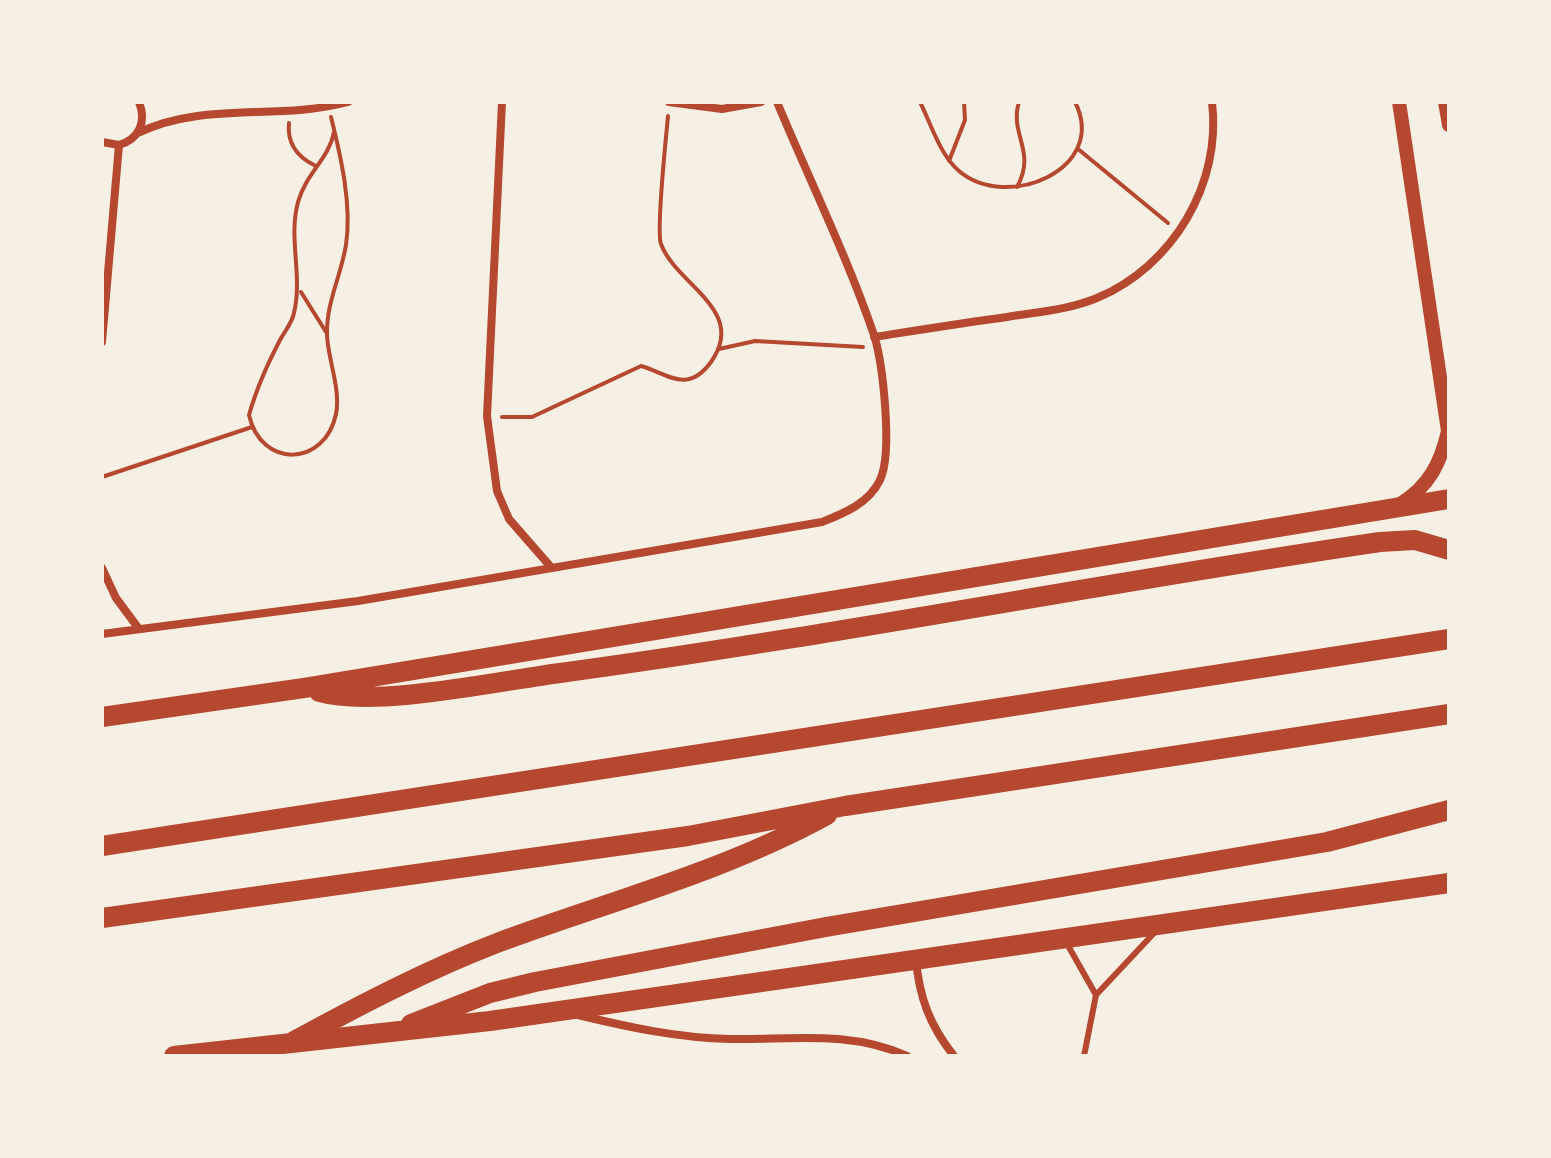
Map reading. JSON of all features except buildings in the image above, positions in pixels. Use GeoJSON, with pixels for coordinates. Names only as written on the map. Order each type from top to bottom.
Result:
{"type":"FeatureCollection","features":[{"type":"Feature","properties":{"kind":"main road"},"geometry":{"type":"LineString","coordinates":[[102,717],[304,688],[1449,499]]}},
{"type":"Feature","properties":{"kind":"main road"},"geometry":{"type":"LineString","coordinates":[[304,688],[339,695],[419,692],[813,634],[1380,542],[1415,540],[1449,550]]}},
{"type":"Feature","properties":{"kind":"main road"},"geometry":{"type":"LineString","coordinates":[[102,846],[1449,639]]}},
{"type":"Feature","properties":{"kind":"main road"},"geometry":{"type":"LineString","coordinates":[[102,918],[672,838],[845,806],[1449,714]]}},
{"type":"Feature","properties":{"kind":"main road"},"geometry":{"type":"LineString","coordinates":[[294,1041],[468,956],[750,852],[845,806]]}},
{"type":"Feature","properties":{"kind":"main road"},"geometry":{"type":"LineString","coordinates":[[393,1033],[490,993],[826,927],[1327,842],[1449,810]]}},
{"type":"Feature","properties":{"kind":"main road"},"geometry":{"type":"LineString","coordinates":[[102,833],[152,839]]}},
{"type":"Feature","properties":{"kind":"main road"},"geometry":{"type":"LineString","coordinates":[[174,1056],[393,1033],[561,1011],[1449,883]]}},
{"type":"Feature","properties":{"kind":"street"},"geometry":{"type":"LineString","coordinates":[[138,133],[143,118],[139,102]]}},
{"type":"Feature","properties":{"kind":"street"},"geometry":{"type":"LineString","coordinates":[[102,142],[119,145],[155,125],[195,115],[328,107],[348,102]]}},
{"type":"Feature","properties":{"kind":"street"},"geometry":{"type":"LineString","coordinates":[[502,102],[487,416],[497,491],[509,519],[550,566]]}},
{"type":"Feature","properties":{"kind":"street"},"geometry":{"type":"LineString","coordinates":[[669,102],[722,109],[761,102]]}},
{"type":"Feature","properties":{"kind":"street"},"geometry":{"type":"LineString","coordinates":[[102,634],[358,601],[822,522],[846,513],[867,499],[880,481],[887,461],[877,347],[777,102]]}},
{"type":"Feature","properties":{"kind":"street"},"geometry":{"type":"LineString","coordinates":[[874,337],[1063,309],[1097,298],[1128,281],[1155,259],[1179,233],[1203,188],[1213,137],[1212,102]]}},
{"type":"Feature","properties":{"kind":"street"},"geometry":{"type":"LineString","coordinates":[[1391,509],[1413,496],[1430,478],[1443,455],[1448,431],[1399,102]]}},
{"type":"Feature","properties":{"kind":"street"},"geometry":{"type":"LineString","coordinates":[[1445,102],[1449,125]]}},
{"type":"Feature","properties":{"kind":"street"},"geometry":{"type":"LineString","coordinates":[[102,342],[119,145]]}},
{"type":"Feature","properties":{"kind":"street"},"geometry":{"type":"LineString","coordinates":[[102,568],[116,598],[139,629]]}},
{"type":"Feature","properties":{"kind":"street"},"geometry":{"type":"LineString","coordinates":[[916,958],[918,983],[927,1015],[954,1056]]}},
{"type":"Feature","properties":{"kind":"street"},"geometry":{"type":"LineString","coordinates":[[561,1011],[652,1032],[730,1039],[850,1038],[883,1045],[907,1056]]}},
{"type":"Feature","properties":{"kind":"lane"},"geometry":{"type":"LineString","coordinates":[[1084,1056],[1096,995],[1163,923]]}},
{"type":"Feature","properties":{"kind":"lane"},"geometry":{"type":"LineString","coordinates":[[1064,939],[1096,995]]}},
{"type":"Feature","properties":{"kind":"path"},"geometry":{"type":"LineString","coordinates":[[487,416],[532,417],[641,366],[666,379],[688,379],[706,368],[719,349],[721,334],[711,304],[683,275],[660,240],[669,102]]}},
{"type":"Feature","properties":{"kind":"path"},"geometry":{"type":"LineString","coordinates":[[920,102],[949,161],[973,180],[1002,188],[1017,187],[1057,173],[1078,149],[1081,114],[1075,102]]}},
{"type":"Feature","properties":{"kind":"path"},"geometry":{"type":"LineString","coordinates":[[949,161],[965,120],[964,102]]}},
{"type":"Feature","properties":{"kind":"path"},"geometry":{"type":"LineString","coordinates":[[1017,187],[1023,176],[1026,152],[1016,117],[1019,102]]}},
{"type":"Feature","properties":{"kind":"path"},"geometry":{"type":"LineString","coordinates":[[293,107],[288,133],[291,143],[296,153],[314,165]]}},
{"type":"Feature","properties":{"kind":"path"},"geometry":{"type":"LineString","coordinates":[[328,107],[334,132],[348,223],[344,256],[333,286],[327,334],[338,404],[331,430],[324,440],[303,453],[278,453],[267,447],[252,427],[249,415],[293,318],[299,290],[294,220],[305,182],[314,165],[325,157],[334,132]]}},
{"type":"Feature","properties":{"kind":"path"},"geometry":{"type":"LineString","coordinates":[[1078,149],[1179,233]]}},
{"type":"Feature","properties":{"kind":"path"},"geometry":{"type":"LineString","coordinates":[[299,290],[327,334]]}},
{"type":"Feature","properties":{"kind":"path"},"geometry":{"type":"LineString","coordinates":[[719,349],[755,341],[877,347]]}},
{"type":"Feature","properties":{"kind":"path"},"geometry":{"type":"LineString","coordinates":[[102,477],[252,427]]}}]}
